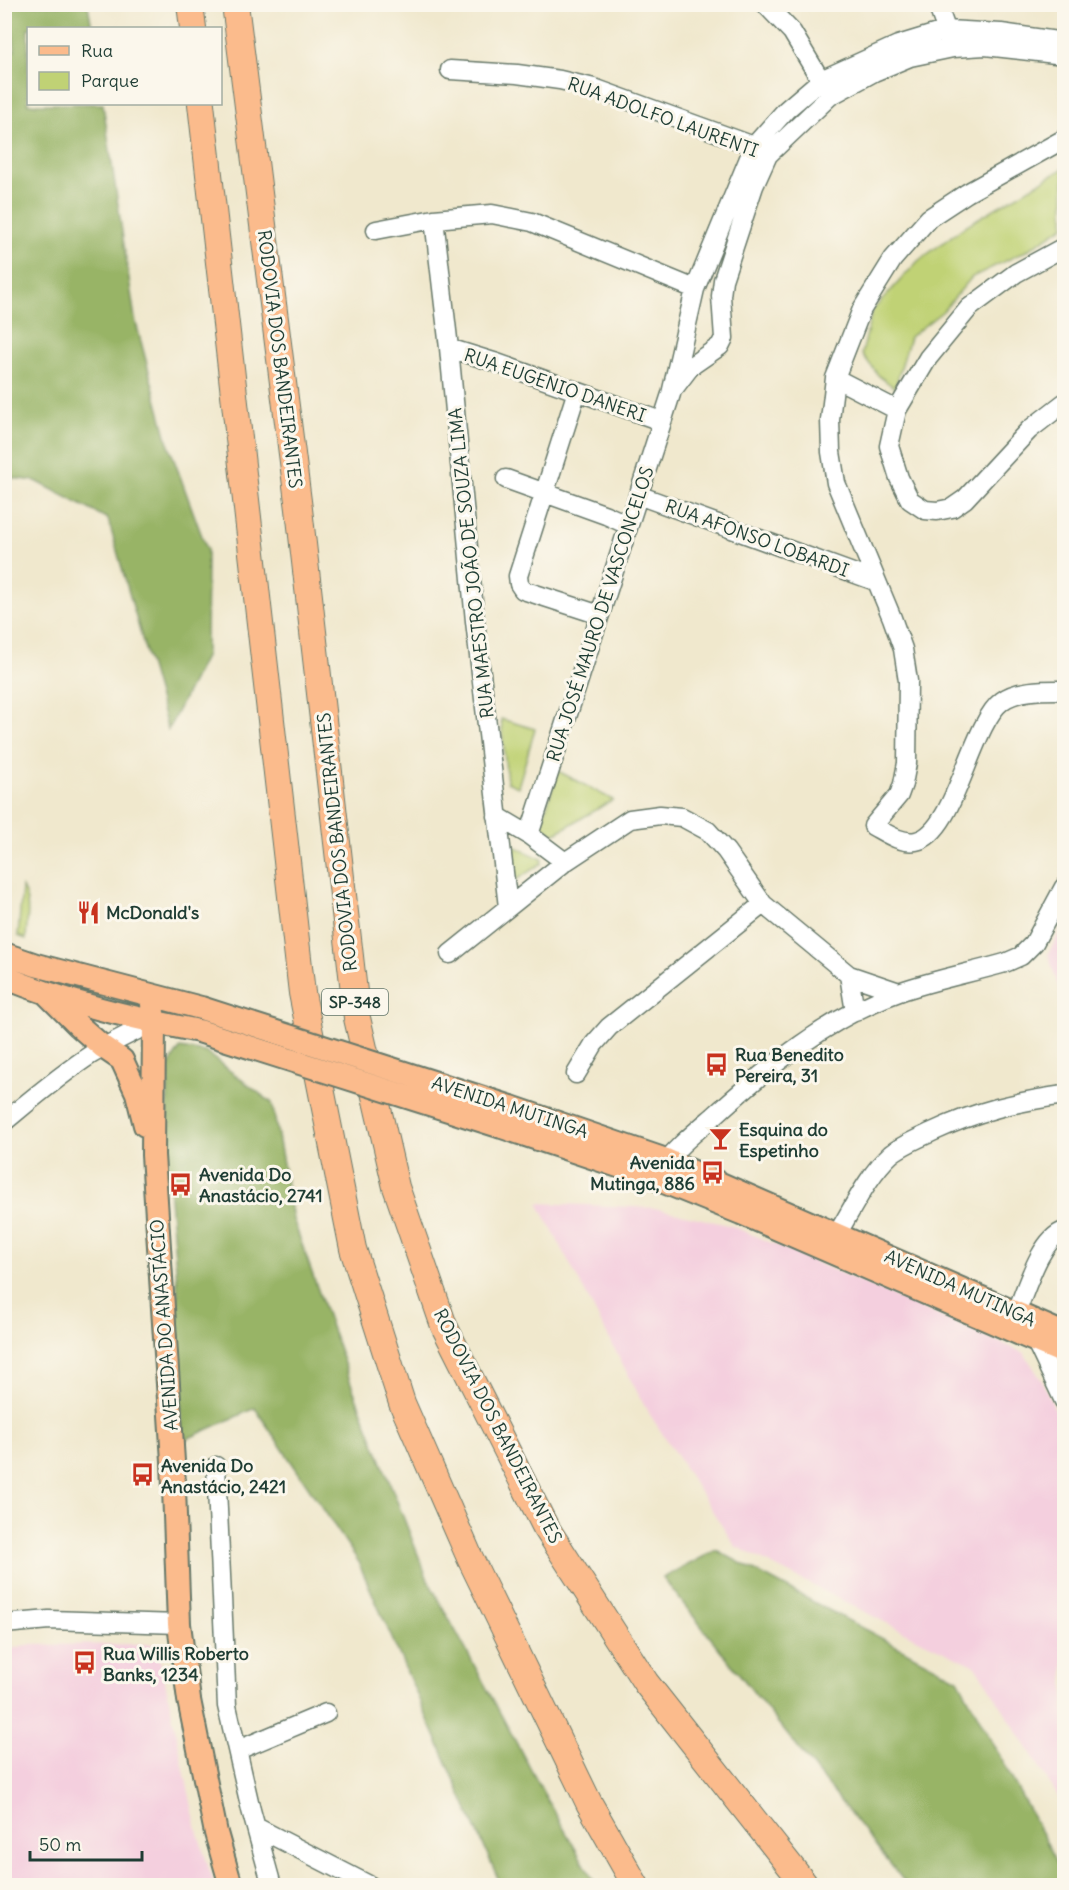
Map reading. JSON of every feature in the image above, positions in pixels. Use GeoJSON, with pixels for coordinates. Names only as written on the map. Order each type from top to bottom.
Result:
{"type":"FeatureCollection","features":[{"type":"Feature","properties":{"kind":"highway"},"geometry":{"type":"LineString","coordinates":[[190,4],[193,27]]}},
{"type":"Feature","properties":{"kind":"highway","name":"RODOVIA DOS BANDEIRANTES"},"geometry":{"type":"LineString","coordinates":[[235,4],[299,509],[357,1018],[396,1187],[444,1326],[545,1526],[646,1683],[806,1886]]}},
{"type":"Feature","properties":{"kind":"highway","name":"SP-348"},"geometry":{"type":"LineString","coordinates":[[201,105],[302,993],[353,1249],[402,1403],[470,1558],[590,1803],[636,1886]]}},
{"type":"Feature","properties":{"kind":"main road","name":"AVENIDA MUTINGA"},"geometry":{"type":"LineString","coordinates":[[4,954],[36,965],[201,1008],[506,1117],[660,1169],[837,1234],[1065,1334]]}},
{"type":"Feature","properties":{"kind":"main road","name":"AVENIDA MUTINGA"},"geometry":{"type":"LineString","coordinates":[[4,977],[47,994],[154,1022],[199,1031],[506,1117]]}},
{"type":"Feature","properties":{"kind":"main road"},"geometry":{"type":"LineString","coordinates":[[47,994],[55,985],[64,982],[99,985],[105,983]]}},
{"type":"Feature","properties":{"kind":"main road","name":"AVENIDA DO ANASTÁCIO"},"geometry":{"type":"LineString","coordinates":[[47,994],[59,1009],[103,1047],[123,1060],[137,1093],[153,1155]]}},
{"type":"Feature","properties":{"kind":"main road","name":"AVENIDA DO ANASTÁCIO"},"geometry":{"type":"LineString","coordinates":[[151,995],[154,1022],[153,1155],[173,1471],[179,1624],[189,1700],[216,1833],[231,1886]]}},
{"type":"Feature","properties":{"kind":"main road","name":"AVENIDA MUTINGA"},"geometry":{"type":"LineString","coordinates":[[660,1169],[799,1238],[1065,1353]]}},
{"type":"Feature","properties":{"kind":"street"},"geometry":{"type":"LineString","coordinates":[[765,4],[792,32],[825,88]]}},
{"type":"Feature","properties":{"kind":"street"},"geometry":{"type":"LineString","coordinates":[[937,4],[950,39]]}},
{"type":"Feature","properties":{"kind":"street","name":"RUA JOSÉ MAURO DE VASCONCELOS"},"geometry":{"type":"LineString","coordinates":[[530,834],[671,394],[695,289],[761,151],[825,88],[874,72],[950,39],[1001,33],[1065,42]]}},
{"type":"Feature","properties":{"kind":"street","name":"RUA JOSÉ MAURO DE VASCONCELOS"},"geometry":{"type":"LineString","coordinates":[[950,39],[985,46],[1065,55]]}},
{"type":"Feature","properties":{"kind":"street","name":"RUA ADOLFO LAURENTI"},"geometry":{"type":"LineString","coordinates":[[450,70],[517,74],[594,88],[761,151]]}},
{"type":"Feature","properties":{"kind":"street"},"geometry":{"type":"LineString","coordinates":[[1065,139],[967,193],[929,219],[893,259],[862,309],[835,378],[830,420],[831,452],[836,483],[892,618],[903,649],[908,681],[907,764],[903,784],[899,795],[873,826],[896,838],[917,841],[930,833],[946,813],[986,724],[1001,702],[1018,694],[1065,690]]}},
{"type":"Feature","properties":{"kind":"street","name":"RUA JOSÉ MAURO DE VASCONCELOS"},"geometry":{"type":"LineString","coordinates":[[671,394],[684,374],[697,360],[720,346],[724,338],[721,296],[723,280],[754,186],[761,151]]}},
{"type":"Feature","properties":{"kind":"street"},"geometry":{"type":"LineString","coordinates":[[376,230],[434,219],[492,214],[531,222],[695,289]]}},
{"type":"Feature","properties":{"kind":"street","name":"RUA MAESTRO JOÃO DE SOUZA LIMA"},"geometry":{"type":"LineString","coordinates":[[434,219],[449,348],[475,621],[508,907]]}},
{"type":"Feature","properties":{"kind":"street"},"geometry":{"type":"LineString","coordinates":[[1065,247],[1016,273],[969,308],[928,358],[897,410],[890,446],[899,478],[910,500],[925,510],[937,511],[952,508],[965,499],[1029,430],[1065,403]]}},
{"type":"Feature","properties":{"kind":"street"},"geometry":{"type":"LineString","coordinates":[[689,312],[708,309],[722,318]]}},
{"type":"Feature","properties":{"kind":"street"},"geometry":{"type":"LineString","coordinates":[[682,338],[693,350],[711,353]]}},
{"type":"Feature","properties":{"kind":"street","name":"RUA EUGENIO DANERI"},"geometry":{"type":"LineString","coordinates":[[449,348],[662,421]]}},
{"type":"Feature","properties":{"kind":"street"},"geometry":{"type":"LineString","coordinates":[[835,378],[897,410]]}},
{"type":"Feature","properties":{"kind":"street"},"geometry":{"type":"LineString","coordinates":[[577,391],[518,576],[519,584],[524,590],[600,615]]}},
{"type":"Feature","properties":{"kind":"street"},"geometry":{"type":"LineString","coordinates":[[506,479],[606,514],[628,525]]}},
{"type":"Feature","properties":{"kind":"street","name":"RUA AFONSO LOBARDI"},"geometry":{"type":"LineString","coordinates":[[638,495],[875,581]]}},
{"type":"Feature","properties":{"kind":"street"},"geometry":{"type":"LineString","coordinates":[[450,954],[565,862],[630,819],[660,814],[682,817],[708,831],[726,851],[763,904],[849,975],[899,992]]}},
{"type":"Feature","properties":{"kind":"street"},"geometry":{"type":"LineString","coordinates":[[497,816],[530,834],[565,862]]}},
{"type":"Feature","properties":{"kind":"street"},"geometry":{"type":"LineString","coordinates":[[660,1169],[760,1074],[855,1012],[899,992],[1005,963],[1022,956],[1034,942],[1065,887]]}},
{"type":"Feature","properties":{"kind":"street"},"geometry":{"type":"LineString","coordinates":[[576,1074],[594,1044],[609,1027],[763,904]]}},
{"type":"Feature","properties":{"kind":"street"},"geometry":{"type":"LineString","coordinates":[[849,975],[855,1012]]}},
{"type":"Feature","properties":{"kind":"street"},"geometry":{"type":"LineString","coordinates":[[4,1122],[61,1075],[103,1047],[154,1022]]}},
{"type":"Feature","properties":{"kind":"street"},"geometry":{"type":"LineString","coordinates":[[799,1238],[837,1234],[874,1175],[892,1154],[920,1137],[965,1117],[1022,1101],[1065,1095]]}},
{"type":"Feature","properties":{"kind":"street"},"geometry":{"type":"LineString","coordinates":[[1065,1231],[1045,1246],[1016,1313],[1036,1342],[1065,1401]]}},
{"type":"Feature","properties":{"kind":"street"},"geometry":{"type":"LineString","coordinates":[[216,1466],[227,1706],[272,1886]]}},
{"type":"Feature","properties":{"kind":"street"},"geometry":{"type":"LineString","coordinates":[[4,1624],[49,1620],[179,1624]]}},
{"type":"Feature","properties":{"kind":"street"},"geometry":{"type":"LineString","coordinates":[[237,1750],[326,1713]]}},
{"type":"Feature","properties":{"kind":"street"},"geometry":{"type":"LineString","coordinates":[[256,1827],[371,1886]]}},
{"type":"Feature","properties":{"kind":"shaded area"},"geometry":{"type":"Polygon","coordinates":[[[1064,924],[1064,1005],[1048,954],[1064,924]]]}},
{"type":"Feature","properties":{"kind":"shaded area"},"geometry":{"type":"Polygon","coordinates":[[[538,1203],[655,1208],[732,1226],[1024,1353],[1042,1381],[1064,1429],[1064,1806],[976,1666],[735,1546],[645,1407],[538,1203]]]}},
{"type":"Feature","properties":{"kind":"shaded area"},"geometry":{"type":"Polygon","coordinates":[[[157,1644],[197,1830],[214,1885],[5,1885],[5,1651],[25,1645],[157,1644]]]}},
{"type":"Feature","properties":{"kind":"green space"},"geometry":{"type":"Polygon","coordinates":[[[9,5],[88,5],[92,27],[27,27],[27,105],[103,105],[135,319],[168,443],[207,550],[206,655],[168,730],[108,519],[36,481],[5,477],[4,53],[15,51],[9,5]]]}},
{"type":"Feature","properties":{"kind":"green space"},"geometry":{"type":"Polygon","coordinates":[[[1064,168],[1064,226],[1026,251],[972,277],[943,311],[910,337],[895,388],[879,376],[862,354],[872,311],[918,261],[967,225],[1064,168]]]}},
{"type":"Feature","properties":{"kind":"green space"},"geometry":{"type":"Polygon","coordinates":[[[501,719],[535,729],[518,787],[507,782],[501,719]]]}},
{"type":"Feature","properties":{"kind":"green space"},"geometry":{"type":"Polygon","coordinates":[[[558,771],[613,800],[554,834],[541,825],[558,771]]]}},
{"type":"Feature","properties":{"kind":"green space"},"geometry":{"type":"Polygon","coordinates":[[[513,846],[542,859],[541,864],[516,880],[512,875],[509,850],[513,846]]]}},
{"type":"Feature","properties":{"kind":"green space"},"geometry":{"type":"Polygon","coordinates":[[[22,887],[25,893],[28,919],[26,939],[18,936],[22,887]]]}},
{"type":"Feature","properties":{"kind":"green space"},"geometry":{"type":"Polygon","coordinates":[[[180,1048],[205,1052],[272,1103],[293,1219],[353,1389],[428,1580],[596,1885],[501,1885],[357,1559],[255,1408],[182,1441],[177,1280],[169,1186],[167,1109],[169,1065],[180,1048]]]}},
{"type":"Feature","properties":{"kind":"green space"},"geometry":{"type":"Polygon","coordinates":[[[716,1550],[958,1679],[1064,1875],[1064,1885],[907,1885],[663,1578],[716,1550]]]}},
{"type":"Feature","properties":{"kind":"place","name":"McDonald's"},"geometry":{"type":"Point","coordinates":[88,912]}},
{"type":"Feature","properties":{"kind":"place","name":"Rua Benedito Pereira, 31"},"geometry":{"type":"Point","coordinates":[717,1064]}},
{"type":"Feature","properties":{"kind":"place","name":"Esquina do Espetinho"},"geometry":{"type":"Point","coordinates":[721,1139]}},
{"type":"Feature","properties":{"kind":"place","name":"Avenida Mutinga, 886"},"geometry":{"type":"Point","coordinates":[713,1172]}},
{"type":"Feature","properties":{"kind":"place","name":"Avenida Do Anastácio, 2741"},"geometry":{"type":"Point","coordinates":[181,1184]}},
{"type":"Feature","properties":{"kind":"place","name":"Avenida Do Anastácio, 2421"},"geometry":{"type":"Point","coordinates":[143,1475]}},
{"type":"Feature","properties":{"kind":"place","name":"Rua Willis Roberto Banks, 1234"},"geometry":{"type":"Point","coordinates":[85,1663]}}]}
